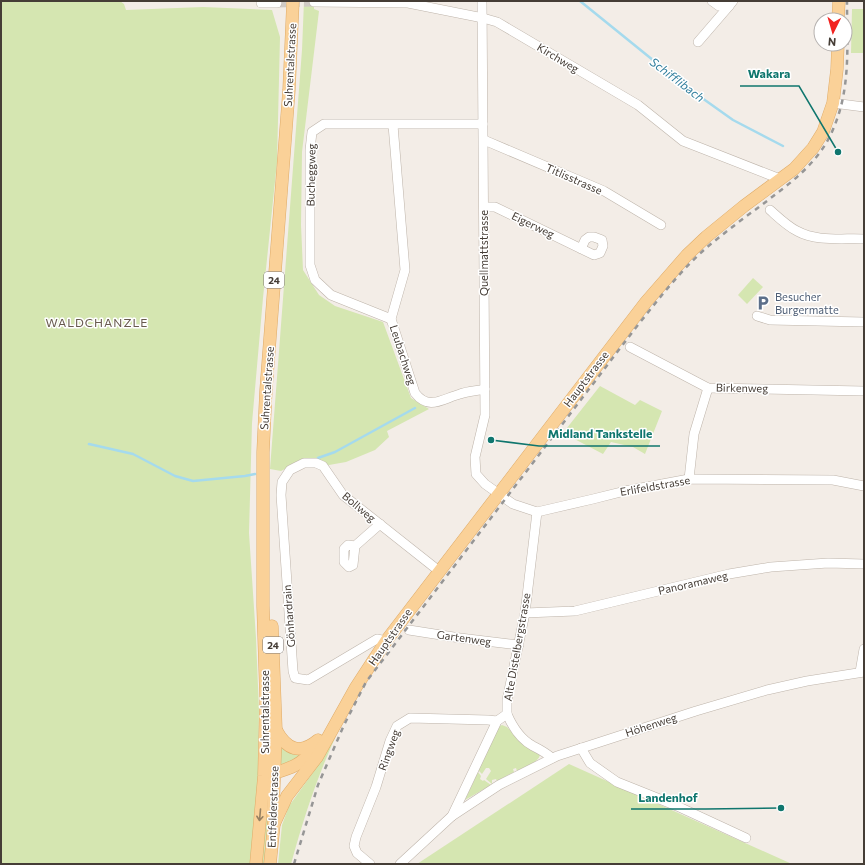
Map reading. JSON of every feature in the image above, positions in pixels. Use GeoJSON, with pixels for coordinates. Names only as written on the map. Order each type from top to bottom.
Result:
{"type":"FeatureCollection","features":[{"type":"Feature","properties":{"kind":"main road","name":"Suhrentalstrasse"},"geometry":{"type":"LineString","coordinates":[[271,777],[266,699],[262,482],[266,390],[289,90],[293,1]]}},
{"type":"Feature","properties":{"kind":"main road"},"geometry":{"type":"LineString","coordinates":[[838,12],[839,1]]}},
{"type":"Feature","properties":{"kind":"main road","name":"Hauptstrasse"},"geometry":{"type":"LineString","coordinates":[[332,730],[356,687],[386,641],[646,302],[687,255],[706,237],[744,206],[794,169],[813,148],[823,132],[833,103],[838,52]]}},
{"type":"Feature","properties":{"kind":"main road","name":"Entfelderstrasse"},"geometry":{"type":"LineString","coordinates":[[256,864],[271,777],[276,730],[271,614],[263,559]]}},
{"type":"Feature","properties":{"kind":"main road"},"geometry":{"type":"LineString","coordinates":[[276,730],[281,739],[287,745],[292,748],[305,749],[332,730]]}},
{"type":"Feature","properties":{"kind":"main road"},"geometry":{"type":"LineString","coordinates":[[271,777],[290,770],[300,764],[332,730]]}},
{"type":"Feature","properties":{"kind":"main road"},"geometry":{"type":"LineString","coordinates":[[274,824],[285,801],[317,757],[332,730]]}},
{"type":"Feature","properties":{"kind":"main road","name":"Entfelderstrasse"},"geometry":{"type":"LineString","coordinates":[[270,864],[274,824],[271,777]]}},
{"type":"Feature","properties":{"kind":"main road"},"geometry":{"type":"LineString","coordinates":[[271,777],[286,782],[302,777]]}},
{"type":"Feature","properties":{"kind":"street","name":"Quellmattstrasse"},"geometry":{"type":"LineString","coordinates":[[482,1],[485,415],[475,457],[475,465],[476,474],[481,481],[499,494]]}},
{"type":"Feature","properties":{"kind":"street"},"geometry":{"type":"LineString","coordinates":[[712,1],[719,6],[731,4]]}},
{"type":"Feature","properties":{"kind":"street","name":"Kirchweg"},"geometry":{"type":"LineString","coordinates":[[314,2],[408,3],[497,22],[638,105],[683,141],[780,179]]}},
{"type":"Feature","properties":{"kind":"street"},"geometry":{"type":"LineString","coordinates":[[261,3],[278,4]]}},
{"type":"Feature","properties":{"kind":"street"},"geometry":{"type":"LineString","coordinates":[[698,42],[731,4]]}},
{"type":"Feature","properties":{"kind":"street"},"geometry":{"type":"LineString","coordinates":[[833,103],[864,107]]}},
{"type":"Feature","properties":{"kind":"street","name":"Bucheggweg"},"geometry":{"type":"LineString","coordinates":[[391,319],[331,296],[315,280],[310,265],[310,150],[312,132],[324,124],[483,124]]}},
{"type":"Feature","properties":{"kind":"street","name":"Leubachweg"},"geometry":{"type":"LineString","coordinates":[[393,125],[405,270],[391,319],[415,393],[422,401],[434,403],[461,393],[485,389]]}},
{"type":"Feature","properties":{"kind":"street","name":"Titlisstrasse"},"geometry":{"type":"LineString","coordinates":[[484,140],[604,191],[662,225]]}},
{"type":"Feature","properties":{"kind":"street","name":"Eigerweg"},"geometry":{"type":"LineString","coordinates":[[484,207],[495,207],[581,249]]}},
{"type":"Feature","properties":{"kind":"street"},"geometry":{"type":"LineString","coordinates":[[770,210],[788,225],[810,236],[823,238],[864,239]]}},
{"type":"Feature","properties":{"kind":"street"},"geometry":{"type":"LineString","coordinates":[[757,316],[770,320],[864,322]]}},
{"type":"Feature","properties":{"kind":"street","name":"Birkenweg"},"geometry":{"type":"LineString","coordinates":[[630,347],[708,388],[864,391]]}},
{"type":"Feature","properties":{"kind":"street"},"geometry":{"type":"LineString","coordinates":[[689,479],[694,434],[708,388]]}},
{"type":"Feature","properties":{"kind":"street","name":"Bollweg"},"geometry":{"type":"LineString","coordinates":[[304,464],[316,463],[323,466],[343,495],[439,571]]}},
{"type":"Feature","properties":{"kind":"street","name":"Gönhardrain"},"geometry":{"type":"LineString","coordinates":[[304,464],[287,472],[282,482],[281,495],[292,664],[295,678],[308,680],[377,639],[386,641]]}},
{"type":"Feature","properties":{"kind":"street","name":"Erlifeldstrasse"},"geometry":{"type":"LineString","coordinates":[[537,512],[625,491],[689,479],[833,480],[864,486]]}},
{"type":"Feature","properties":{"kind":"street"},"geometry":{"type":"LineString","coordinates":[[499,494],[513,504],[537,512]]}},
{"type":"Feature","properties":{"kind":"street","name":"Alte Distelbergstrasse"},"geometry":{"type":"LineString","coordinates":[[496,721],[507,714],[507,700],[525,613],[537,512]]}},
{"type":"Feature","properties":{"kind":"street","name":"Bollweg"},"geometry":{"type":"LineString","coordinates":[[355,546],[380,524]]}},
{"type":"Feature","properties":{"kind":"street","name":"Panoramaweg"},"geometry":{"type":"LineString","coordinates":[[525,613],[575,611],[729,574],[828,563],[864,564]]}},
{"type":"Feature","properties":{"kind":"street","name":"Gartenweg"},"geometry":{"type":"LineString","coordinates":[[409,630],[519,645]]}},
{"type":"Feature","properties":{"kind":"street"},"geometry":{"type":"LineString","coordinates":[[862,672],[864,649]]}},
{"type":"Feature","properties":{"kind":"street","name":"Höhenweg"},"geometry":{"type":"LineString","coordinates":[[452,816],[499,785],[552,758],[714,705],[767,690],[807,681],[862,672]]}},
{"type":"Feature","properties":{"kind":"street"},"geometry":{"type":"LineString","coordinates":[[507,714],[511,724],[524,740],[544,750],[552,758]]}},
{"type":"Feature","properties":{"kind":"street","name":"Ringweg"},"geometry":{"type":"LineString","coordinates":[[370,864],[357,853],[354,846],[356,837],[376,787],[390,741],[397,726],[410,718],[496,721]]}},
{"type":"Feature","properties":{"kind":"street"},"geometry":{"type":"LineString","coordinates":[[400,864],[452,816],[496,721]]}},
{"type":"Feature","properties":{"kind":"street"},"geometry":{"type":"LineString","coordinates":[[581,748],[590,763],[617,782],[677,806],[746,838]]}},
{"type":"Feature","properties":{"kind":"green space"},"geometry":{"type":"Polygon","coordinates":[[[1,1],[120,1],[124,4],[126,10],[203,7],[272,10],[280,37],[277,162],[252,423],[249,533],[259,710],[258,781],[250,864],[1,864],[1,1]]]}},
{"type":"Feature","properties":{"kind":"green space"},"geometry":{"type":"Polygon","coordinates":[[[304,1],[314,1],[314,9],[319,11],[302,152],[301,225],[303,270],[319,295],[335,306],[383,322],[411,398],[429,409],[387,431],[389,437],[375,450],[346,462],[329,465],[302,460],[281,471],[270,469],[302,50],[304,1]]]}},
{"type":"Feature","properties":{"kind":"green space"},"geometry":{"type":"Polygon","coordinates":[[[852,9],[864,9],[864,53],[851,53],[853,52],[852,9]]]}},
{"type":"Feature","properties":{"kind":"green space"},"geometry":{"type":"Polygon","coordinates":[[[753,278],[763,287],[747,304],[738,295],[753,278]]]}},
{"type":"Feature","properties":{"kind":"green space"},"geometry":{"type":"Polygon","coordinates":[[[600,386],[635,405],[640,400],[662,411],[645,454],[633,447],[611,442],[603,454],[563,433],[600,386]]]}},
{"type":"Feature","properties":{"kind":"green space"},"geometry":{"type":"Polygon","coordinates":[[[502,725],[507,727],[522,743],[540,755],[537,760],[531,764],[517,771],[516,768],[513,769],[514,772],[497,781],[496,779],[492,780],[492,784],[486,779],[491,771],[489,768],[486,768],[482,774],[478,770],[498,727],[502,725]]]}},
{"type":"Feature","properties":{"kind":"green space"},"geometry":{"type":"Polygon","coordinates":[[[336,736],[311,799],[291,864],[278,864],[282,825],[289,806],[314,771],[336,736]]]}},
{"type":"Feature","properties":{"kind":"green space"},"geometry":{"type":"Polygon","coordinates":[[[280,745],[308,751],[297,762],[280,765],[280,745]]]}},
{"type":"Feature","properties":{"kind":"green space"},"geometry":{"type":"Polygon","coordinates":[[[569,764],[792,864],[417,864],[569,764]]]}},
{"type":"Feature","properties":{"kind":"green space"},"geometry":{"type":"Polygon","coordinates":[[[478,772],[481,776],[480,779],[491,785],[465,800],[478,772]]]}},
{"type":"Feature","properties":{"kind":"green space"},"geometry":{"type":"Polygon","coordinates":[[[273,784],[264,864],[260,864],[265,808],[273,784]]]}},
{"type":"Feature","properties":{"kind":"waterway","name":"Schifflibach"},"geometry":{"type":"LineString","coordinates":[[580,1],[664,69],[684,88],[695,93],[733,120],[783,146]]}},
{"type":"Feature","properties":{"kind":"waterway"},"geometry":{"type":"LineString","coordinates":[[318,458],[335,452],[415,408]]}},
{"type":"Feature","properties":{"kind":"waterway"},"geometry":{"type":"LineString","coordinates":[[89,444],[133,454],[175,476],[193,481],[255,474]]}},
{"type":"Feature","properties":{"kind":"tunnel"},"geometry":{"type":"LineString","coordinates":[[277,3],[314,2]]}},
{"type":"Feature","properties":{"kind":"railway"},"geometry":{"type":"LineString","coordinates":[[294,864],[318,785],[344,725],[366,682],[668,287],[706,248],[792,181],[821,151],[834,127],[846,81],[847,1]]}},
{"type":"Feature","properties":{"kind":"place","name":"Wakara"},"geometry":{"type":"Point","coordinates":[838,152]}},
{"type":"Feature","properties":{"kind":"place","name":"Besucher Burgermatte"},"geometry":{"type":"Point","coordinates":[763,303]}},
{"type":"Feature","properties":{"kind":"place","name":"Midland Tankstelle"},"geometry":{"type":"Point","coordinates":[491,440]}},
{"type":"Feature","properties":{"kind":"place","name":"Landenhof"},"geometry":{"type":"Point","coordinates":[781,808]}},
{"type":"Feature","properties":{"kind":"district","name":"WALDCHANZLE"},"geometry":{"type":"Point","coordinates":[97,323]}}]}
